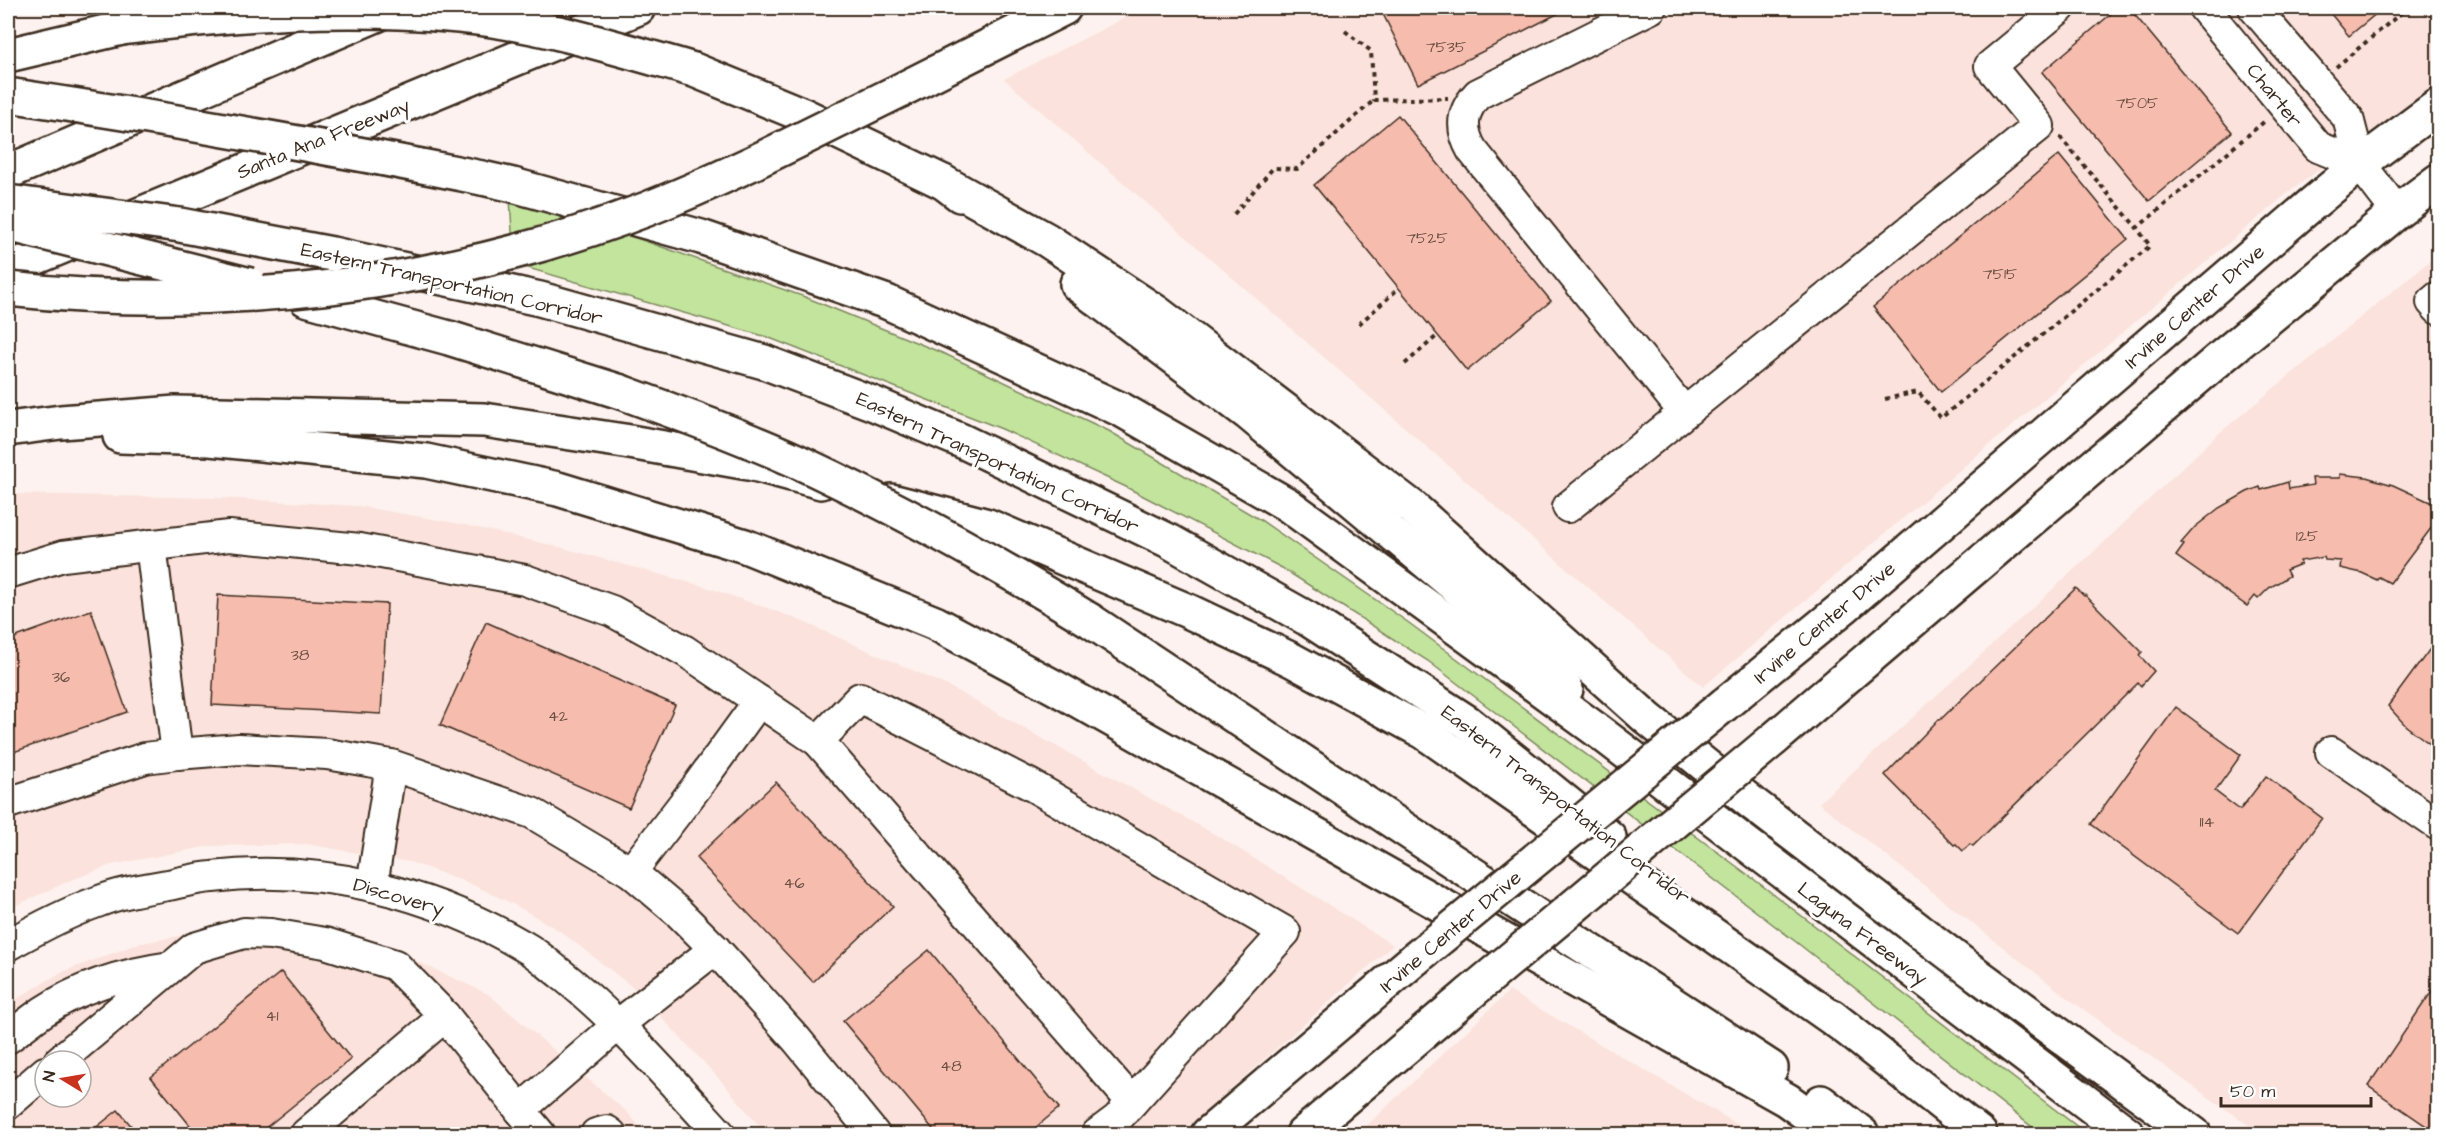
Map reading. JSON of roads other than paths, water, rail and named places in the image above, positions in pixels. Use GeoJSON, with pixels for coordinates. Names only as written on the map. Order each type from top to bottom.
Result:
{"type":"FeatureCollection","features":[{"type":"Feature","properties":{"kind":"main road"},"geometry":{"type":"LineString","coordinates":[[8,172],[395,8]]}},
{"type":"Feature","properties":{"kind":"main road","name":"Santa Ana Freeway"},"geometry":{"type":"LineString","coordinates":[[8,269],[638,8]]}},
{"type":"Feature","properties":{"kind":"main road"},"geometry":{"type":"LineString","coordinates":[[8,290],[119,298],[245,296],[327,288],[442,269],[523,249],[646,209],[750,164],[1064,8]]}},
{"type":"Feature","properties":{"kind":"main road"},"geometry":{"type":"LineString","coordinates":[[8,55],[122,28],[205,17],[315,10],[459,16],[542,30],[616,47],[694,70],[801,114],[943,182],[1047,240],[1156,312],[1412,507],[1647,718],[1752,803],[1968,968],[2194,1134]]}},
{"type":"Feature","properties":{"kind":"main road"},"geometry":{"type":"LineString","coordinates":[[8,96],[114,111],[332,148],[513,185],[701,237],[886,302],[1122,410],[1288,505],[1598,731]]}},
{"type":"Feature","properties":{"kind":"main road","name":"Irvine Center Drive"},"geometry":{"type":"LineString","coordinates":[[1208,1134],[1416,958],[1844,607],[2360,164],[2439,106]]}},
{"type":"Feature","properties":{"kind":"main road"},"geometry":{"type":"LineString","coordinates":[[1303,1134],[1774,739],[2138,428],[2397,212],[2439,181]]}},
{"type":"Feature","properties":{"kind":"main road"},"geometry":{"type":"LineString","coordinates":[[943,182],[1248,413],[1445,578],[1548,667],[1598,731]]}},
{"type":"Feature","properties":{"kind":"main road","name":"Eastern Transportation Corridor"},"geometry":{"type":"LineString","coordinates":[[8,201],[180,225],[332,254],[540,299],[764,362],[872,403],[962,441],[1169,541],[1308,619],[1467,722],[1849,1030]]}},
{"type":"Feature","properties":{"kind":"main road"},"geometry":{"type":"LineString","coordinates":[[8,224],[306,299],[449,338],[621,392],[708,424],[799,462],[907,515],[980,554],[1091,621],[1451,860],[1800,1086],[1862,1134]]}},
{"type":"Feature","properties":{"kind":"main road"},"geometry":{"type":"LineString","coordinates":[[8,429],[61,422],[176,413],[484,420],[754,464],[988,526],[1188,611],[1292,660],[1424,732],[1849,1030],[1980,1134]]}},
{"type":"Feature","properties":{"kind":"main road"},"geometry":{"type":"LineString","coordinates":[[8,437],[126,436],[210,439],[426,461],[558,489],[745,546],[935,623],[1056,688],[1787,1100],[1834,1134]]}},
{"type":"Feature","properties":{"kind":"main road","name":"Laguna Freeway"},"geometry":{"type":"LineString","coordinates":[[1598,731],[2128,1134]]}},
{"type":"Feature","properties":{"kind":"street"},"geometry":{"type":"LineString","coordinates":[[1651,8],[1478,94],[1468,105],[1463,121],[1465,137],[1472,150],[1684,412]]}},
{"type":"Feature","properties":{"kind":"street"},"geometry":{"type":"LineString","coordinates":[[1568,507],[2039,126],[1990,66],[2060,8]]}},
{"type":"Feature","properties":{"kind":"street","name":"Charter"},"geometry":{"type":"LineString","coordinates":[[2204,8],[2318,147],[2360,164]]}},
{"type":"Feature","properties":{"kind":"street","name":"Charter"},"geometry":{"type":"LineString","coordinates":[[2254,8],[2348,118],[2360,164],[2397,212]]}},
{"type":"Feature","properties":{"kind":"street"},"geometry":{"type":"LineString","coordinates":[[2439,297],[2433,302],[2439,309]]}},
{"type":"Feature","properties":{"kind":"street"},"geometry":{"type":"LineString","coordinates":[[8,573],[63,556],[229,536],[360,549],[525,580],[612,611],[685,651],[818,741],[1132,1102]]}},
{"type":"Feature","properties":{"kind":"street"},"geometry":{"type":"LineString","coordinates":[[151,545],[177,754]]}},
{"type":"Feature","properties":{"kind":"street"},"geometry":{"type":"LineString","coordinates":[[818,741],[860,698],[1031,784],[1285,932],[1117,1119],[1097,1134]]}},
{"type":"Feature","properties":{"kind":"street"},"geometry":{"type":"LineString","coordinates":[[631,872],[759,701]]}},
{"type":"Feature","properties":{"kind":"street"},"geometry":{"type":"LineString","coordinates":[[8,803],[146,758],[239,749],[327,754],[391,765],[532,813],[631,872],[677,911],[797,1040],[874,1134]]}},
{"type":"Feature","properties":{"kind":"street"},"geometry":{"type":"LineString","coordinates":[[2331,752],[2439,825]]}},
{"type":"Feature","properties":{"kind":"street"},"geometry":{"type":"LineString","coordinates":[[372,886],[391,765]]}},
{"type":"Feature","properties":{"kind":"street","name":"Discovery"},"geometry":{"type":"LineString","coordinates":[[8,945],[98,901],[153,887],[212,876],[270,874],[327,878],[372,886],[448,909],[526,947],[582,991],[618,1024],[720,1134]]}},
{"type":"Feature","properties":{"kind":"street"},"geometry":{"type":"LineString","coordinates":[[73,1049],[194,948],[244,933],[271,934],[325,943],[395,965],[445,1016],[540,1134]]}},
{"type":"Feature","properties":{"kind":"street"},"geometry":{"type":"LineString","coordinates":[[520,1110],[618,1024],[714,950]]}},
{"type":"Feature","properties":{"kind":"street"},"geometry":{"type":"LineString","coordinates":[[8,1038],[46,1010],[73,995],[135,972],[172,966]]}},
{"type":"Feature","properties":{"kind":"street"},"geometry":{"type":"LineString","coordinates":[[306,1134],[445,1016]]}},
{"type":"Feature","properties":{"kind":"street"},"geometry":{"type":"LineString","coordinates":[[8,1104],[33,1082]]}},
{"type":"Feature","properties":{"kind":"street"},"geometry":{"type":"LineString","coordinates":[[596,1134],[608,1131],[611,1134]]}}]}
